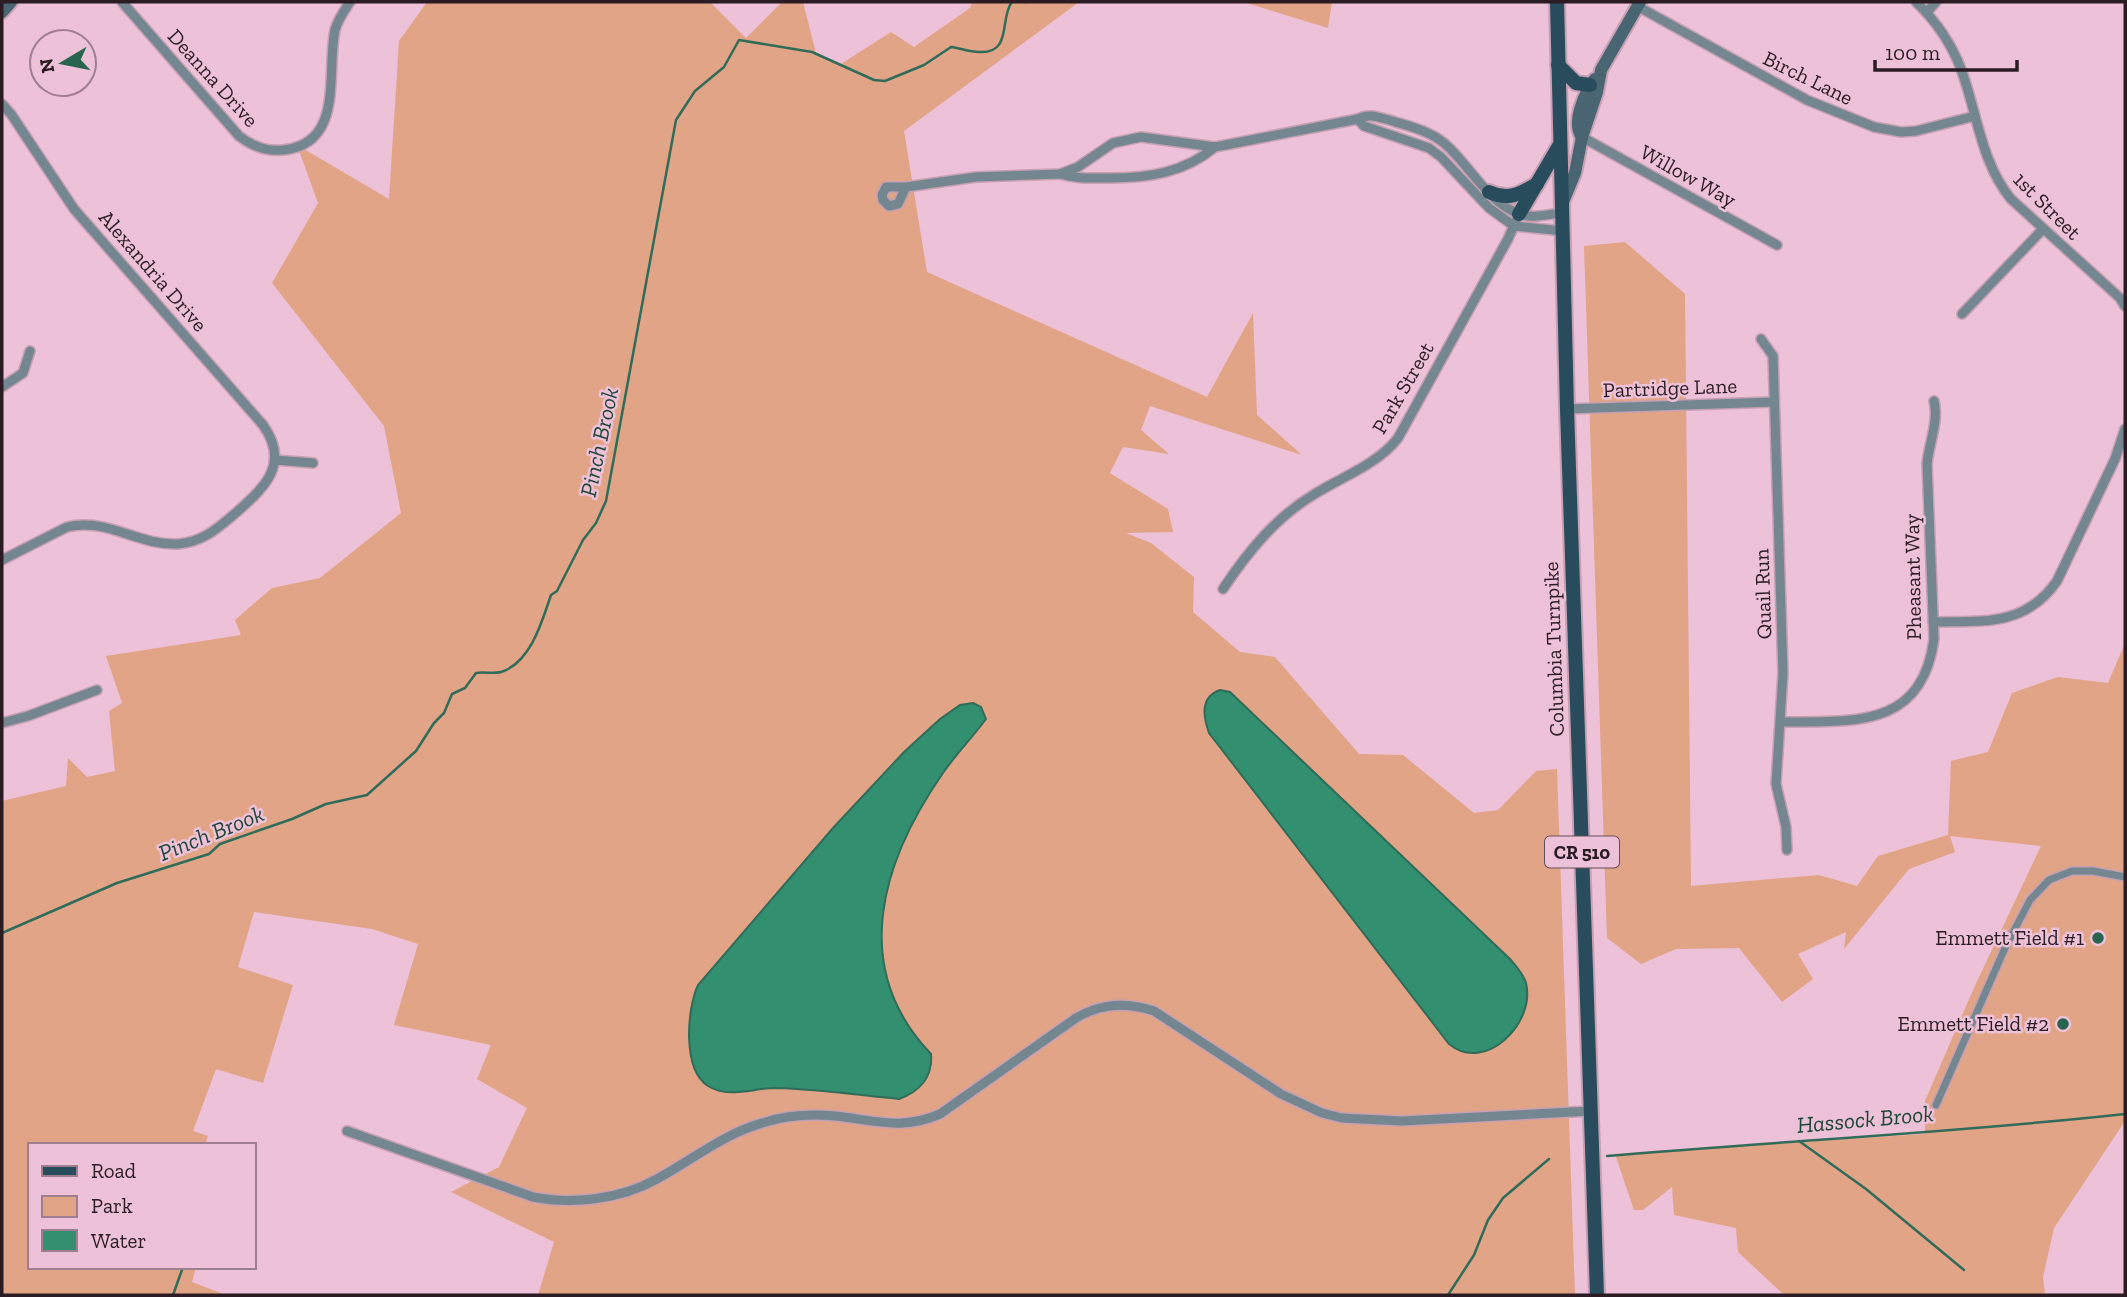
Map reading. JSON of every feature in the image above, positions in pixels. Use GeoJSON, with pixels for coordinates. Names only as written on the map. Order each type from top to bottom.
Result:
{"type":"FeatureCollection","features":[{"type":"Feature","properties":{"kind":"main road"},"geometry":{"type":"LineString","coordinates":[[2,12],[11,2]]}},
{"type":"Feature","properties":{"kind":"main road","name":"Columbia Turnpike"},"geometry":{"type":"LineString","coordinates":[[1557,2],[1567,409],[1597,1295]]}},
{"type":"Feature","properties":{"kind":"main road"},"geometry":{"type":"LineString","coordinates":[[1582,137],[1578,131],[1578,120],[1590,85],[1639,4]]}},
{"type":"Feature","properties":{"kind":"main road"},"geometry":{"type":"LineString","coordinates":[[1558,65],[1576,83],[1590,85]]}},
{"type":"Feature","properties":{"kind":"main road"},"geometry":{"type":"LineString","coordinates":[[1562,209],[1576,173],[1582,137],[1597,92],[1601,70]]}},
{"type":"Feature","properties":{"kind":"main road"},"geometry":{"type":"LineString","coordinates":[[1517,220],[1560,144]]}},
{"type":"Feature","properties":{"kind":"main road"},"geometry":{"type":"LineString","coordinates":[[1489,192],[1506,197],[1522,193],[1538,183]]}},
{"type":"Feature","properties":{"kind":"street","name":"Deanna Drive"},"geometry":{"type":"LineString","coordinates":[[122,2],[239,136],[257,147],[278,151],[310,140],[323,125],[328,111],[335,32],[341,15],[350,2]]}},
{"type":"Feature","properties":{"kind":"street","name":"1st Street"},"geometry":{"type":"LineString","coordinates":[[1916,2],[1946,37],[1955,55],[1991,166],[2003,189],[2120,298],[2125,306]]}},
{"type":"Feature","properties":{"kind":"street"},"geometry":{"type":"LineString","coordinates":[[1927,12],[1936,2]]}},
{"type":"Feature","properties":{"kind":"street","name":"Birch Lane"},"geometry":{"type":"LineString","coordinates":[[1639,4],[1807,100],[1874,127],[1901,132],[1916,131],[1975,116]]}},
{"type":"Feature","properties":{"kind":"street","name":"Alexandria Drive"},"geometry":{"type":"LineString","coordinates":[[2,104],[74,209],[263,425],[272,439],[275,460]]}},
{"type":"Feature","properties":{"kind":"street"},"geometry":{"type":"LineString","coordinates":[[1060,174],[1078,167],[1113,143],[1128,139],[1141,137],[1215,147],[1365,115],[1425,131],[1435,137],[1517,220]]}},
{"type":"Feature","properties":{"kind":"street"},"geometry":{"type":"LineString","coordinates":[[1358,118],[1364,125],[1429,148],[1441,157],[1489,208],[1517,220],[1563,232]]}},
{"type":"Feature","properties":{"kind":"street","name":"Willow Way"},"geometry":{"type":"LineString","coordinates":[[1582,137],[1777,245]]}},
{"type":"Feature","properties":{"kind":"street"},"geometry":{"type":"LineString","coordinates":[[906,187],[976,177],[1060,174],[1075,178],[1149,177],[1164,174],[1205,155],[1215,147]]}},
{"type":"Feature","properties":{"kind":"street"},"geometry":{"type":"LineString","coordinates":[[1517,220],[1562,209]]}},
{"type":"Feature","properties":{"kind":"street","name":"Park Street"},"geometry":{"type":"LineString","coordinates":[[1223,589],[1256,544],[1299,504],[1390,449],[1517,220]]}},
{"type":"Feature","properties":{"kind":"street"},"geometry":{"type":"LineString","coordinates":[[1962,314],[2043,229]]}},
{"type":"Feature","properties":{"kind":"street","name":"Quail Run"},"geometry":{"type":"LineString","coordinates":[[1761,339],[1773,356],[1783,673],[1776,784],[1786,827],[1787,850]]}},
{"type":"Feature","properties":{"kind":"street"},"geometry":{"type":"LineString","coordinates":[[2,387],[23,373],[30,351]]}},
{"type":"Feature","properties":{"kind":"street","name":"Pheasant Way"},"geometry":{"type":"LineString","coordinates":[[1781,722],[1857,721],[1872,718],[1895,708],[1914,690],[1922,677],[1933,649],[1927,464],[1937,415],[1934,401]]}},
{"type":"Feature","properties":{"kind":"street","name":"Partridge Lane"},"geometry":{"type":"LineString","coordinates":[[1567,409],[1774,402]]}},
{"type":"Feature","properties":{"kind":"street"},"geometry":{"type":"LineString","coordinates":[[1933,622],[2008,618],[2043,598],[2057,581],[2115,459],[2125,429]]}},
{"type":"Feature","properties":{"kind":"street"},"geometry":{"type":"LineString","coordinates":[[2,560],[77,524],[98,525],[165,544],[180,544],[200,539],[213,533],[262,490],[275,460],[313,463]]}},
{"type":"Feature","properties":{"kind":"street"},"geometry":{"type":"LineString","coordinates":[[2,723],[39,713],[97,690]]}},
{"type":"Feature","properties":{"kind":"street"},"geometry":{"type":"LineString","coordinates":[[1936,1105],[2005,948],[2031,900],[2049,880],[2072,870],[2125,877]]}},
{"type":"Feature","properties":{"kind":"street"},"geometry":{"type":"LineString","coordinates":[[347,1131],[533,1197],[562,1200],[611,1195],[639,1188],[731,1134],[770,1120],[810,1115],[902,1125],[928,1120],[1076,1018],[1094,1009],[1114,1004],[1140,1006],[1154,1011],[1281,1094],[1312,1109],[1342,1118],[1402,1121],[1591,1111]]}},
{"type":"Feature","properties":{"kind":"green space"},"geometry":{"type":"Polygon","coordinates":[[[427,2],[710,2],[746,38],[782,2],[803,2],[816,53],[841,64],[891,32],[914,47],[970,8],[972,2],[1079,2],[904,131],[927,272],[1207,397],[1253,313],[1257,415],[1302,455],[1150,406],[1141,430],[1169,454],[1123,447],[1110,473],[1168,509],[1173,532],[1126,533],[1151,543],[1194,577],[1193,612],[1240,652],[1275,657],[1359,754],[1403,755],[1474,813],[1498,810],[1536,771],[1557,769],[1575,1295],[538,1295],[554,1242],[451,1192],[499,1167],[527,1108],[477,1079],[491,1045],[394,1025],[418,944],[372,929],[254,912],[238,967],[293,985],[263,1083],[216,1069],[193,1131],[208,1136],[206,1143],[28,1143],[28,1269],[195,1269],[192,1282],[226,1295],[2,1295],[2,801],[66,786],[68,758],[87,777],[115,771],[109,711],[122,703],[106,656],[241,635],[235,620],[272,588],[320,578],[401,513],[384,426],[272,283],[318,203],[297,145],[389,199],[399,41],[427,2]]]}},
{"type":"Feature","properties":{"kind":"green space"},"geometry":{"type":"Polygon","coordinates":[[[1243,2],[1332,2],[1328,28],[1243,2]]]}},
{"type":"Feature","properties":{"kind":"green space"},"geometry":{"type":"Polygon","coordinates":[[[1625,242],[1685,294],[1691,886],[1819,875],[1857,886],[1878,856],[1948,835],[1951,761],[1988,752],[2012,693],[2058,677],[2108,683],[2125,643],[2125,1121],[2054,1228],[2043,1277],[2045,1295],[1784,1295],[1738,1252],[1736,1228],[1674,1215],[1672,1187],[1643,1210],[1634,1210],[1615,1154],[1925,1134],[1925,1101],[1973,990],[2041,846],[1950,836],[1955,852],[1909,869],[1844,949],[1846,932],[1798,954],[1813,979],[1782,1002],[1739,948],[1676,949],[1641,964],[1607,938],[1584,246],[1625,242]]]}},
{"type":"Feature","properties":{"kind":"water"},"geometry":{"type":"Polygon","coordinates":[[[1220,690],[1230,692],[1511,960],[1525,980],[1527,998],[1516,1028],[1505,1040],[1478,1053],[1463,1052],[1449,1044],[1209,733],[1205,720],[1206,702],[1220,690]]]}},
{"type":"Feature","properties":{"kind":"water"},"geometry":{"type":"Polygon","coordinates":[[[973,703],[981,707],[986,719],[948,766],[922,807],[904,842],[891,878],[883,914],[882,950],[889,986],[905,1021],[931,1054],[930,1070],[924,1082],[919,1088],[899,1099],[776,1088],[724,1092],[708,1086],[694,1066],[689,1038],[691,1009],[698,985],[833,828],[904,752],[940,719],[960,705],[973,703]]]}},
{"type":"Feature","properties":{"kind":"waterway","name":"Pinch Brook"},"geometry":{"type":"LineString","coordinates":[[2,933],[117,883],[209,854],[220,844],[326,804],[367,795],[416,751],[434,723],[444,713],[452,694],[465,688],[476,673],[501,672],[522,658],[535,638],[551,595],[557,591],[606,501],[676,120],[695,91],[724,67],[739,40],[812,52],[874,80],[885,81],[924,65],[951,47],[979,52],[997,47],[1012,2]]}},
{"type":"Feature","properties":{"kind":"waterway","name":"Hassock Brook"},"geometry":{"type":"LineString","coordinates":[[1607,1156],[2125,1114]]}},
{"type":"Feature","properties":{"kind":"waterway"},"geometry":{"type":"LineString","coordinates":[[1799,1141],[1866,1189],[1964,1270]]}},
{"type":"Feature","properties":{"kind":"waterway","name":"Hassock Brook"},"geometry":{"type":"LineString","coordinates":[[1448,1295],[1474,1255],[1488,1220],[1503,1198],[1549,1159]]}},
{"type":"Feature","properties":{"kind":"waterway"},"geometry":{"type":"LineString","coordinates":[[173,1295],[182,1269]]}},
{"type":"Feature","properties":{"kind":"place","name":"Emmett Field #1"},"geometry":{"type":"Point","coordinates":[2098,938]}},
{"type":"Feature","properties":{"kind":"place","name":"Emmett Field #2"},"geometry":{"type":"Point","coordinates":[2063,1024]}}]}
